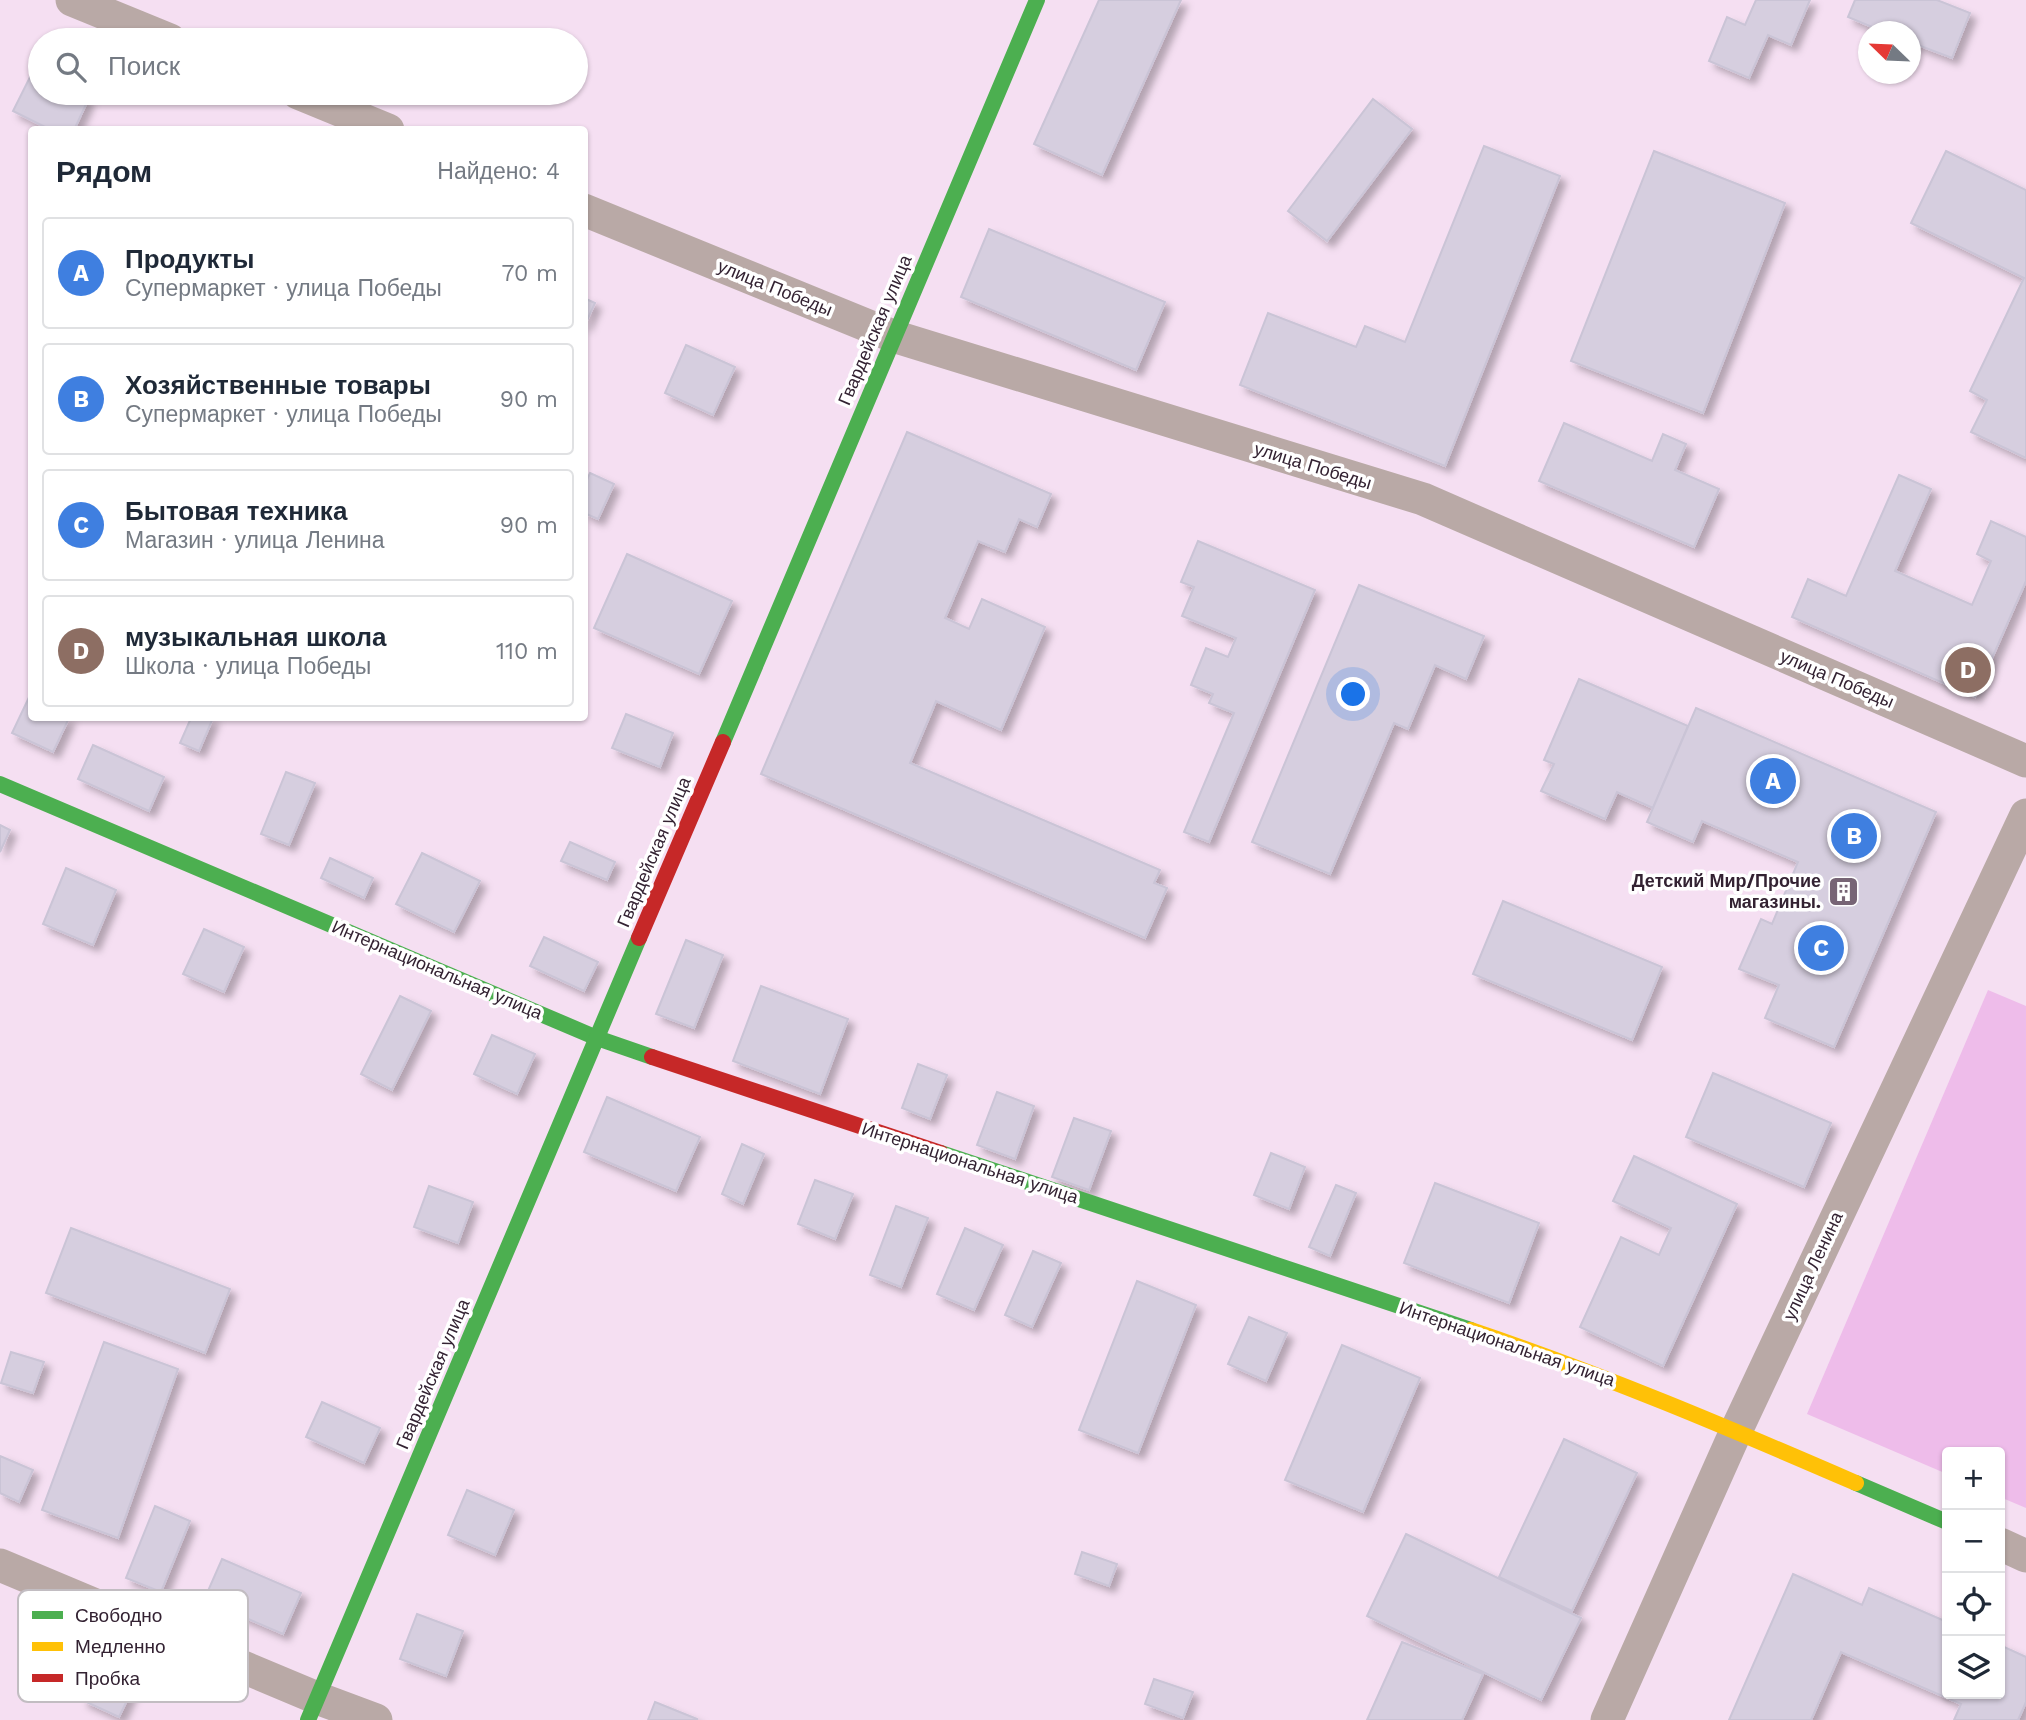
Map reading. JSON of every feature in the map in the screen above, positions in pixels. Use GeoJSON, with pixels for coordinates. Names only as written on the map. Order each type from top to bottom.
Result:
{"type":"FeatureCollection","features":[{"type":"Feature","properties":{"kind":"street"},"geometry":{"type":"LineString","coordinates":[[72,0],[141,28]]}},
{"type":"Feature","properties":{"kind":"street","name":"Гвардейская улица"},"geometry":{"type":"LineString","coordinates":[[312,1709],[1037,0]]}},
{"type":"Feature","properties":{"kind":"street"},"geometry":{"type":"LineString","coordinates":[[328,105],[378,126]]}},
{"type":"Feature","properties":{"kind":"street","name":"улица Победы"},"geometry":{"type":"LineString","coordinates":[[588,212],[893,336],[1423,499],[2026,761]]}},
{"type":"Feature","properties":{"kind":"street","name":"Интернациональная улица"},"geometry":{"type":"LineString","coordinates":[[0,784],[597,1038],[1556,1359],[1735,1431],[1942,1520]]}},
{"type":"Feature","properties":{"kind":"street","name":"улица Ленина"},"geometry":{"type":"LineString","coordinates":[[1607,1720],[1735,1431],[2026,815]]}},
{"type":"Feature","properties":{"kind":"street"},"geometry":{"type":"LineString","coordinates":[[2005,1546],[2026,1556]]}},
{"type":"Feature","properties":{"kind":"street"},"geometry":{"type":"LineString","coordinates":[[0,1565],[54,1590]]}},
{"type":"Feature","properties":{"kind":"street"},"geometry":{"type":"LineString","coordinates":[[248,1679],[312,1709],[376,1720]]}},
{"type":"Feature","properties":{"kind":"shaded area"},"geometry":{"type":"Polygon","coordinates":[[[1988,990],[2026,1006],[2026,1508],[2005,1499],[2005,1447],[1942,1447],[1942,1472],[1807,1414],[1988,990]]]}},
{"type":"Feature","properties":{"kind":"building"},"geometry":{"type":"Polygon","coordinates":[[[1099,0],[1181,0],[1102,175],[1034,144],[1099,0]]]}},
{"type":"Feature","properties":{"kind":"building"},"geometry":{"type":"Polygon","coordinates":[[[1756,0],[1810,0],[1791,45],[1768,35],[1749,78],[1709,61],[1727,17],[1745,25],[1756,0]]]}},
{"type":"Feature","properties":{"kind":"building"},"geometry":{"type":"Polygon","coordinates":[[[1855,0],[1937,0],[1970,13],[1952,58],[1921,46],[1921,21],[1858,21],[1848,17],[1855,0]]]}},
{"type":"Feature","properties":{"kind":"building"},"geometry":{"type":"Polygon","coordinates":[[[28,81],[28,105],[86,105],[76,126],[43,126],[13,111],[28,81]]]}},
{"type":"Feature","properties":{"kind":"building"},"geometry":{"type":"Polygon","coordinates":[[[1373,99],[1412,129],[1327,241],[1288,211],[1373,99]]]}},
{"type":"Feature","properties":{"kind":"building"},"geometry":{"type":"Polygon","coordinates":[[[1484,146],[1560,176],[1445,466],[1240,385],[1268,313],[1356,347],[1365,326],[1405,342],[1484,146]]]}},
{"type":"Feature","properties":{"kind":"building"},"geometry":{"type":"Polygon","coordinates":[[[1654,151],[1785,203],[1703,413],[1571,361],[1654,151]]]}},
{"type":"Feature","properties":{"kind":"building"},"geometry":{"type":"Polygon","coordinates":[[[1946,151],[2026,190],[2026,458],[1971,432],[1987,400],[1970,391],[2024,278],[1911,223],[1946,151]]]}},
{"type":"Feature","properties":{"kind":"building"},"geometry":{"type":"Polygon","coordinates":[[[989,229],[1165,302],[1136,370],[961,297],[989,229]]]}},
{"type":"Feature","properties":{"kind":"building"},"geometry":{"type":"Polygon","coordinates":[[[588,300],[595,303],[588,318],[588,300]]]}},
{"type":"Feature","properties":{"kind":"building"},"geometry":{"type":"Polygon","coordinates":[[[686,345],[735,367],[713,415],[665,393],[686,345]]]}},
{"type":"Feature","properties":{"kind":"building"},"geometry":{"type":"Polygon","coordinates":[[[1564,423],[1652,461],[1663,434],[1686,444],[1675,470],[1719,489],[1694,547],[1539,481],[1564,423]]]}},
{"type":"Feature","properties":{"kind":"building"},"geometry":{"type":"Polygon","coordinates":[[[907,432],[1051,494],[1037,527],[1019,519],[1005,552],[978,541],[945,618],[969,629],[982,599],[1045,627],[1001,730],[936,701],[910,763],[1160,870],[1154,883],[1167,888],[1145,938],[761,774],[907,432]]]}},
{"type":"Feature","properties":{"kind":"building"},"geometry":{"type":"Polygon","coordinates":[[[590,473],[614,484],[598,519],[588,515],[590,473]]]}},
{"type":"Feature","properties":{"kind":"building"},"geometry":{"type":"Polygon","coordinates":[[[1899,475],[1931,489],[1895,571],[1972,605],[1991,561],[1977,554],[1991,521],[2026,537],[2026,581],[1975,697],[1792,617],[1808,579],[1846,596],[1899,475]]]}},
{"type":"Feature","properties":{"kind":"building"},"geometry":{"type":"Polygon","coordinates":[[[1198,541],[1315,590],[1209,842],[1184,832],[1234,713],[1209,703],[1213,694],[1191,685],[1206,648],[1228,657],[1236,638],[1182,616],[1194,587],[1181,582],[1198,541]]]}},
{"type":"Feature","properties":{"kind":"building"},"geometry":{"type":"Polygon","coordinates":[[[627,554],[732,601],[699,674],[594,628],[627,554]]]}},
{"type":"Feature","properties":{"kind":"building"},"geometry":{"type":"Polygon","coordinates":[[[1359,585],[1484,636],[1466,679],[1435,665],[1408,729],[1394,723],[1330,874],[1252,842],[1359,585]]]}},
{"type":"Feature","properties":{"kind":"building"},"geometry":{"type":"Polygon","coordinates":[[[1579,679],[1688,726],[1653,808],[1617,792],[1605,819],[1541,791],[1554,764],[1544,760],[1579,679]]]}},
{"type":"Feature","properties":{"kind":"building"},"geometry":{"type":"Polygon","coordinates":[[[28,699],[28,721],[68,721],[53,752],[12,733],[28,699]]]}},
{"type":"Feature","properties":{"kind":"building","name":"Детский Мир/Прочие магазины."},"geometry":{"type":"Polygon","coordinates":[[[1696,708],[1936,812],[1834,1047],[1765,1018],[1779,985],[1739,969],[1761,919],[1772,924],[1798,862],[1702,821],[1693,842],[1647,822],[1696,708]]]}},
{"type":"Feature","properties":{"kind":"building"},"geometry":{"type":"Polygon","coordinates":[[[626,714],[673,733],[660,767],[612,748],[626,714]]]}},
{"type":"Feature","properties":{"kind":"building"},"geometry":{"type":"Polygon","coordinates":[[[190,721],[212,721],[199,751],[180,743],[190,721]]]}},
{"type":"Feature","properties":{"kind":"building"},"geometry":{"type":"Polygon","coordinates":[[[93,745],[164,777],[149,811],[78,779],[93,745]]]}},
{"type":"Feature","properties":{"kind":"building"},"geometry":{"type":"Polygon","coordinates":[[[286,772],[315,783],[289,845],[261,834],[286,772]]]}},
{"type":"Feature","properties":{"kind":"building"},"geometry":{"type":"Polygon","coordinates":[[[0,825],[10,830],[0,852],[0,825]]]}},
{"type":"Feature","properties":{"kind":"building"},"geometry":{"type":"Polygon","coordinates":[[[570,842],[615,862],[607,880],[561,861],[570,842]]]}},
{"type":"Feature","properties":{"kind":"building"},"geometry":{"type":"Polygon","coordinates":[[[422,853],[480,881],[454,932],[396,904],[422,853]]]}},
{"type":"Feature","properties":{"kind":"building"},"geometry":{"type":"Polygon","coordinates":[[[330,858],[373,878],[364,898],[321,878],[330,858]]]}},
{"type":"Feature","properties":{"kind":"building"},"geometry":{"type":"Polygon","coordinates":[[[66,868],[116,890],[93,945],[43,924],[66,868]]]}},
{"type":"Feature","properties":{"kind":"building"},"geometry":{"type":"Polygon","coordinates":[[[1503,901],[1662,967],[1632,1040],[1473,974],[1503,901]]]}},
{"type":"Feature","properties":{"kind":"building"},"geometry":{"type":"Polygon","coordinates":[[[204,929],[244,947],[224,992],[183,974],[204,929]]]}},
{"type":"Feature","properties":{"kind":"building"},"geometry":{"type":"Polygon","coordinates":[[[544,937],[598,962],[584,991],[530,966],[544,937]]]}},
{"type":"Feature","properties":{"kind":"building"},"geometry":{"type":"Polygon","coordinates":[[[686,940],[723,955],[694,1028],[656,1014],[686,940]]]}},
{"type":"Feature","properties":{"kind":"building"},"geometry":{"type":"Polygon","coordinates":[[[761,986],[848,1019],[820,1094],[733,1061],[761,986]]]}},
{"type":"Feature","properties":{"kind":"building"},"geometry":{"type":"Polygon","coordinates":[[[400,996],[431,1011],[392,1090],[361,1074],[400,996]]]}},
{"type":"Feature","properties":{"kind":"building"},"geometry":{"type":"Polygon","coordinates":[[[492,1035],[535,1054],[517,1094],[474,1074],[492,1035]]]}},
{"type":"Feature","properties":{"kind":"building"},"geometry":{"type":"Polygon","coordinates":[[[918,1064],[947,1075],[930,1119],[902,1108],[918,1064]]]}},
{"type":"Feature","properties":{"kind":"building"},"geometry":{"type":"Polygon","coordinates":[[[1713,1073],[1831,1123],[1804,1187],[1686,1137],[1713,1073]]]}},
{"type":"Feature","properties":{"kind":"building"},"geometry":{"type":"Polygon","coordinates":[[[997,1092],[1034,1106],[1015,1159],[977,1145],[997,1092]]]}},
{"type":"Feature","properties":{"kind":"building"},"geometry":{"type":"Polygon","coordinates":[[[607,1097],[700,1137],[676,1191],[584,1152],[607,1097]]]}},
{"type":"Feature","properties":{"kind":"building"},"geometry":{"type":"Polygon","coordinates":[[[1074,1118],[1111,1131],[1089,1190],[1052,1177],[1074,1118]]]}},
{"type":"Feature","properties":{"kind":"building"},"geometry":{"type":"Polygon","coordinates":[[[742,1144],[764,1154],[743,1204],[722,1194],[742,1144]]]}},
{"type":"Feature","properties":{"kind":"building"},"geometry":{"type":"Polygon","coordinates":[[[1271,1153],[1305,1167],[1289,1209],[1254,1195],[1271,1153]]]}},
{"type":"Feature","properties":{"kind":"building"},"geometry":{"type":"Polygon","coordinates":[[[1634,1156],[1737,1204],[1663,1366],[1580,1327],[1621,1237],[1659,1255],[1671,1228],[1613,1201],[1634,1156]]]}},
{"type":"Feature","properties":{"kind":"building"},"geometry":{"type":"Polygon","coordinates":[[[815,1180],[853,1194],[835,1239],[798,1224],[815,1180]]]}},
{"type":"Feature","properties":{"kind":"building"},"geometry":{"type":"Polygon","coordinates":[[[1435,1183],[1539,1223],[1509,1303],[1404,1263],[1435,1183]]]}},
{"type":"Feature","properties":{"kind":"building"},"geometry":{"type":"Polygon","coordinates":[[[1336,1185],[1356,1193],[1330,1256],[1309,1247],[1336,1185]]]}},
{"type":"Feature","properties":{"kind":"building"},"geometry":{"type":"Polygon","coordinates":[[[429,1186],[473,1202],[458,1243],[414,1227],[429,1186]]]}},
{"type":"Feature","properties":{"kind":"building"},"geometry":{"type":"Polygon","coordinates":[[[896,1206],[928,1218],[901,1287],[870,1275],[896,1206]]]}},
{"type":"Feature","properties":{"kind":"building"},"geometry":{"type":"Polygon","coordinates":[[[71,1228],[230,1289],[205,1353],[46,1293],[71,1228]]]}},
{"type":"Feature","properties":{"kind":"building"},"geometry":{"type":"Polygon","coordinates":[[[965,1228],[1003,1245],[974,1310],[937,1294],[965,1228]]]}},
{"type":"Feature","properties":{"kind":"building"},"geometry":{"type":"Polygon","coordinates":[[[1033,1251],[1061,1263],[1032,1327],[1005,1315],[1033,1251]]]}},
{"type":"Feature","properties":{"kind":"building"},"geometry":{"type":"Polygon","coordinates":[[[1137,1281],[1196,1305],[1138,1453],[1079,1430],[1137,1281]]]}},
{"type":"Feature","properties":{"kind":"building"},"geometry":{"type":"Polygon","coordinates":[[[1249,1317],[1287,1333],[1266,1381],[1228,1364],[1249,1317]]]}},
{"type":"Feature","properties":{"kind":"building"},"geometry":{"type":"Polygon","coordinates":[[[104,1342],[178,1369],[118,1538],[42,1510],[104,1342]]]}},
{"type":"Feature","properties":{"kind":"building"},"geometry":{"type":"Polygon","coordinates":[[[1342,1345],[1420,1378],[1363,1512],[1285,1480],[1342,1345]]]}},
{"type":"Feature","properties":{"kind":"building"},"geometry":{"type":"Polygon","coordinates":[[[11,1352],[44,1362],[33,1393],[1,1383],[11,1352]]]}},
{"type":"Feature","properties":{"kind":"building"},"geometry":{"type":"Polygon","coordinates":[[[322,1402],[380,1428],[364,1463],[306,1437],[322,1402]]]}},
{"type":"Feature","properties":{"kind":"building"},"geometry":{"type":"Polygon","coordinates":[[[1564,1439],[1637,1473],[1572,1611],[1499,1577],[1564,1439]]]}},
{"type":"Feature","properties":{"kind":"building"},"geometry":{"type":"Polygon","coordinates":[[[0,1456],[33,1470],[19,1502],[0,1493],[0,1456]]]}},
{"type":"Feature","properties":{"kind":"building"},"geometry":{"type":"Polygon","coordinates":[[[467,1490],[514,1510],[495,1555],[448,1535],[467,1490]]]}},
{"type":"Feature","properties":{"kind":"building"},"geometry":{"type":"Polygon","coordinates":[[[155,1506],[190,1521],[162,1590],[126,1578],[155,1506]]]}},
{"type":"Feature","properties":{"kind":"building"},"geometry":{"type":"Polygon","coordinates":[[[1406,1534],[1581,1618],[1541,1700],[1367,1616],[1406,1534]]]}},
{"type":"Feature","properties":{"kind":"building"},"geometry":{"type":"Polygon","coordinates":[[[1082,1552],[1117,1564],[1109,1586],[1075,1574],[1082,1552]]]}},
{"type":"Feature","properties":{"kind":"building"},"geometry":{"type":"Polygon","coordinates":[[[222,1559],[301,1593],[283,1634],[248,1619],[248,1590],[208,1590],[222,1559]]]}},
{"type":"Feature","properties":{"kind":"building"},"geometry":{"type":"Polygon","coordinates":[[[1793,1574],[1862,1605],[1869,1588],[1942,1620],[1942,1696],[1841,1652],[1811,1720],[1729,1720],[1793,1574]]]}},
{"type":"Feature","properties":{"kind":"building"},"geometry":{"type":"Polygon","coordinates":[[[417,1614],[463,1631],[446,1676],[400,1659],[417,1614]]]}},
{"type":"Feature","properties":{"kind":"building"},"geometry":{"type":"Polygon","coordinates":[[[1402,1642],[1483,1674],[1462,1720],[1367,1720],[1402,1642]]]}},
{"type":"Feature","properties":{"kind":"building"},"geometry":{"type":"Polygon","coordinates":[[[2005,1647],[2026,1657],[2026,1702],[2018,1720],[1954,1720],[1961,1704],[1949,1699],[2005,1699],[2005,1647]]]}},
{"type":"Feature","properties":{"kind":"building"},"geometry":{"type":"Polygon","coordinates":[[[1154,1679],[1193,1692],[1183,1718],[1145,1704],[1154,1679]]]}},
{"type":"Feature","properties":{"kind":"building"},"geometry":{"type":"Polygon","coordinates":[[[86,1702],[126,1702],[119,1717],[86,1702]]]}},
{"type":"Feature","properties":{"kind":"building"},"geometry":{"type":"Polygon","coordinates":[[[655,1702],[697,1719],[697,1720],[648,1720],[655,1702]]]}},
{"type":"Feature","properties":{"kind":"traffic: fast"},"geometry":{"type":"LineString","coordinates":[[723,742],[1037,0]]}},
{"type":"Feature","properties":{"kind":"traffic: fast"},"geometry":{"type":"LineString","coordinates":[[0,784],[597,1038],[652,1057]]}},
{"type":"Feature","properties":{"kind":"traffic: fast"},"geometry":{"type":"LineString","coordinates":[[308,1720],[639,938]]}},
{"type":"Feature","properties":{"kind":"traffic: fast"},"geometry":{"type":"LineString","coordinates":[[941,1153],[1471,1330]]}},
{"type":"Feature","properties":{"kind":"traffic: fast"},"geometry":{"type":"LineString","coordinates":[[1856,1483],[1942,1520]]}},
{"type":"Feature","properties":{"kind":"traffic: slow"},"geometry":{"type":"LineString","coordinates":[[1471,1330],[1617,1383],[1856,1483]]}},
{"type":"Feature","properties":{"kind":"traffic: jam"},"geometry":{"type":"LineString","coordinates":[[639,938],[723,742]]}},
{"type":"Feature","properties":{"kind":"traffic: jam"},"geometry":{"type":"LineString","coordinates":[[652,1057],[941,1153]]}},
{"type":"Feature","properties":{"kind":"place","name":"музыкальная школа"},"geometry":{"type":"Point","coordinates":[1968,670]}},
{"type":"Feature","properties":{"kind":"place","name":"Продукты"},"geometry":{"type":"Point","coordinates":[1773,781]}},
{"type":"Feature","properties":{"kind":"place","name":"Хозяйственные товары"},"geometry":{"type":"Point","coordinates":[1854,836]}},
{"type":"Feature","properties":{"kind":"place","name":"Детский Мир/Прочие магазины."},"geometry":{"type":"Point","coordinates":[1844,891]}},
{"type":"Feature","properties":{"kind":"place","name":"Бытовая техника"},"geometry":{"type":"Point","coordinates":[1821,948]}}]}
